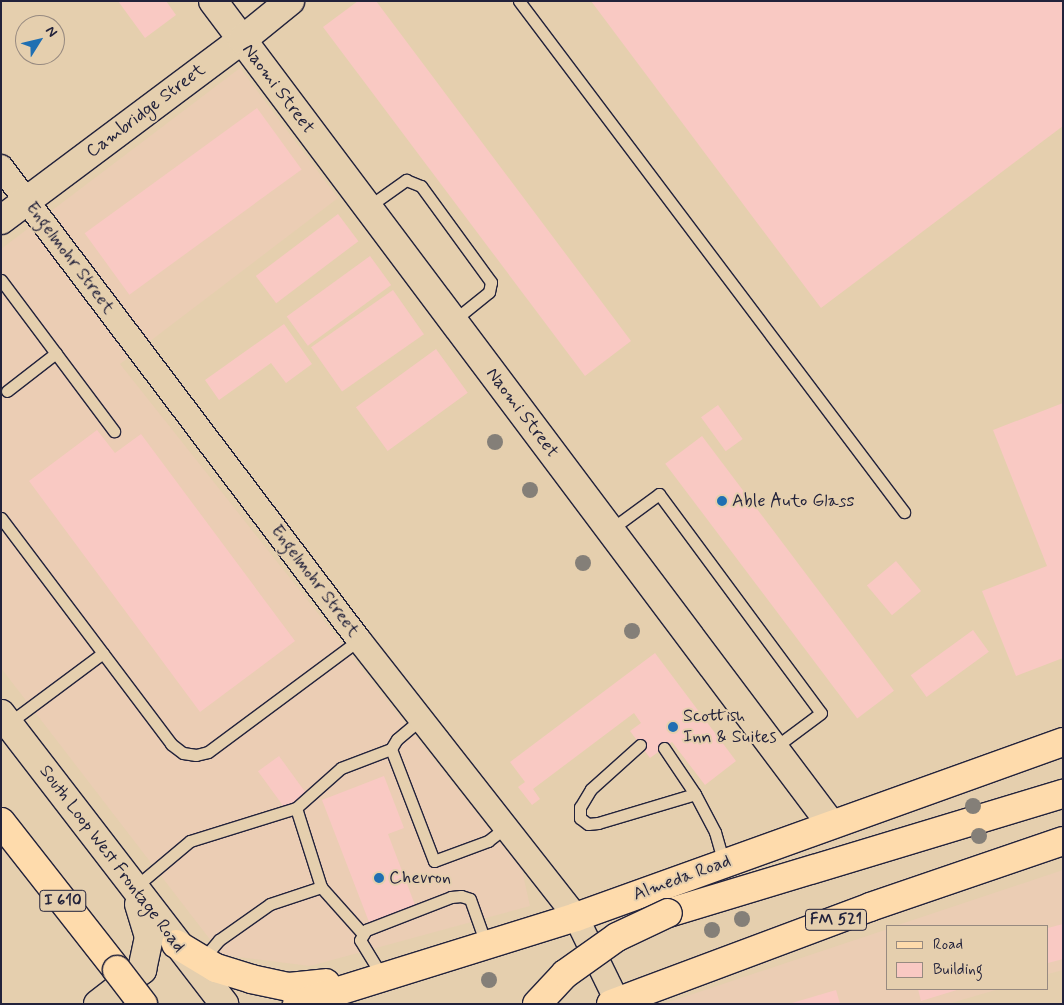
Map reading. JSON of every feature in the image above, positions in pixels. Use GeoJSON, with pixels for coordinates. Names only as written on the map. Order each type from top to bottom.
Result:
{"type":"FeatureCollection","features":[{"type":"Feature","properties":{"kind":"main road","name":"Almeda Road"},"geometry":{"type":"LineString","coordinates":[[297,1004],[576,917],[1063,742]]}},
{"type":"Feature","properties":{"kind":"main road"},"geometry":{"type":"LineString","coordinates":[[537,1004],[565,974],[617,938],[668,913],[1063,794]]}},
{"type":"Feature","properties":{"kind":"main road","name":"I 610"},"geometry":{"type":"LineString","coordinates":[[1,822],[143,1004]]}},
{"type":"Feature","properties":{"kind":"main road","name":"FM 521"},"geometry":{"type":"LineString","coordinates":[[614,1003],[870,908],[1062,843]]}},
{"type":"Feature","properties":{"kind":"main road"},"geometry":{"type":"LineString","coordinates":[[176,944],[216,968],[289,987],[382,976]]}},
{"type":"Feature","properties":{"kind":"main road"},"geometry":{"type":"LineString","coordinates":[[117,970],[132,1004]]}},
{"type":"Feature","properties":{"kind":"street","name":"Naomi Street"},"geometry":{"type":"LineString","coordinates":[[213,1],[831,824]]}},
{"type":"Feature","properties":{"kind":"street","name":"Cambridge Street"},"geometry":{"type":"LineString","coordinates":[[1,220],[242,40],[290,1]]}},
{"type":"Feature","properties":{"kind":"street","name":"Engelmohr Street"},"geometry":{"type":"LineString","coordinates":[[1,167],[359,640],[576,917],[614,1003]]}},
{"type":"Feature","properties":{"kind":"street","name":"South Loop West Frontage Road"},"geometry":{"type":"LineString","coordinates":[[5,719],[176,944],[224,1004]]}},
{"type":"Feature","properties":{"kind":"street"},"geometry":{"type":"LineString","coordinates":[[98,1004],[142,970],[149,937],[134,888]]}},
{"type":"Feature","properties":{"kind":"lane"},"geometry":{"type":"LineString","coordinates":[[519,1],[904,512]]}},
{"type":"Feature","properties":{"kind":"lane"},"geometry":{"type":"LineString","coordinates":[[368,207],[406,180],[421,186],[491,282],[489,292],[453,321]]}},
{"type":"Feature","properties":{"kind":"lane"},"geometry":{"type":"LineString","coordinates":[[1,280],[114,430]]}},
{"type":"Feature","properties":{"kind":"lane"},"geometry":{"type":"LineString","coordinates":[[7,391],[56,353]]}},
{"type":"Feature","properties":{"kind":"lane"},"geometry":{"type":"LineString","coordinates":[[610,530],[659,494],[821,713],[774,748]]}},
{"type":"Feature","properties":{"kind":"lane"},"geometry":{"type":"LineString","coordinates":[[1,518],[171,744],[183,753],[196,755],[208,752],[359,640]]}},
{"type":"Feature","properties":{"kind":"lane"},"geometry":{"type":"LineString","coordinates":[[5,719],[103,653]]}},
{"type":"Feature","properties":{"kind":"lane"},"geometry":{"type":"LineString","coordinates":[[134,888],[190,841],[296,808],[341,768],[391,749],[397,739],[421,719]]}},
{"type":"Feature","properties":{"kind":"lane"},"geometry":{"type":"LineString","coordinates":[[640,745],[591,788],[580,807],[580,818],[588,824],[598,823],[695,794]]}},
{"type":"Feature","properties":{"kind":"lane"},"geometry":{"type":"LineString","coordinates":[[664,748],[695,794],[715,832],[724,863]]}},
{"type":"Feature","properties":{"kind":"lane"},"geometry":{"type":"LineString","coordinates":[[391,749],[434,861],[488,841],[506,827]]}},
{"type":"Feature","properties":{"kind":"lane"},"geometry":{"type":"LineString","coordinates":[[296,808],[322,887],[363,934]]}},
{"type":"Feature","properties":{"kind":"lane"},"geometry":{"type":"LineString","coordinates":[[203,959],[219,940],[270,904],[322,887]]}},
{"type":"Feature","properties":{"kind":"lane"},"geometry":{"type":"LineString","coordinates":[[382,976],[360,940],[366,930],[451,897],[461,896],[470,900],[486,944]]}},
{"type":"Feature","properties":{"kind":"shaded area"},"geometry":{"type":"Polygon","coordinates":[[[240,68],[338,198],[120,364],[522,870],[530,906],[310,966],[222,955],[1,668],[1,249],[240,68]]]}},
{"type":"Feature","properties":{"kind":"shaded area"},"geometry":{"type":"Polygon","coordinates":[[[1063,870],[1063,970],[1049,974],[1049,925],[898,925],[1063,870]]]}},
{"type":"Feature","properties":{"kind":"shaded area"},"geometry":{"type":"Polygon","coordinates":[[[886,930],[886,990],[996,990],[948,1004],[663,1004],[886,930]]]}},
{"type":"Feature","properties":{"kind":"building"},"geometry":{"type":"Polygon","coordinates":[[[118,1],[166,1],[176,15],[145,38],[118,1]]]}},
{"type":"Feature","properties":{"kind":"building"},"geometry":{"type":"Polygon","coordinates":[[[358,1],[376,1],[631,341],[585,376],[323,27],[358,1]]]}},
{"type":"Feature","properties":{"kind":"building"},"geometry":{"type":"Polygon","coordinates":[[[591,1],[1063,1],[1063,126],[821,308],[591,1]]]}},
{"type":"Feature","properties":{"kind":"building"},"geometry":{"type":"Polygon","coordinates":[[[257,108],[302,169],[129,295],[85,233],[257,108]]]}},
{"type":"Feature","properties":{"kind":"building"},"geometry":{"type":"Polygon","coordinates":[[[338,214],[358,241],[276,303],[256,276],[338,214]]]}},
{"type":"Feature","properties":{"kind":"building"},"geometry":{"type":"Polygon","coordinates":[[[370,256],[391,285],[308,346],[287,317],[370,256]]]}},
{"type":"Feature","properties":{"kind":"building"},"geometry":{"type":"Polygon","coordinates":[[[393,290],[424,334],[342,392],[311,347],[393,290]]]}},
{"type":"Feature","properties":{"kind":"building"},"geometry":{"type":"Polygon","coordinates":[[[284,324],[312,364],[286,383],[271,363],[219,400],[205,380],[284,324]]]}},
{"type":"Feature","properties":{"kind":"building"},"geometry":{"type":"Polygon","coordinates":[[[436,349],[468,393],[388,451],[356,407],[436,349]]]}},
{"type":"Feature","properties":{"kind":"building"},"geometry":{"type":"Polygon","coordinates":[[[1063,403],[1063,658],[1016,676],[982,591],[1047,566],[993,430],[1063,403]]]}},
{"type":"Feature","properties":{"kind":"building"},"geometry":{"type":"Polygon","coordinates":[[[718,405],[743,439],[726,451],[701,417],[718,405]]]}},
{"type":"Feature","properties":{"kind":"building"},"geometry":{"type":"Polygon","coordinates":[[[97,430],[115,453],[141,434],[295,641],[200,712],[29,481],[97,430]]]}},
{"type":"Feature","properties":{"kind":"building"},"geometry":{"type":"Polygon","coordinates":[[[702,436],[894,691],[857,718],[665,464],[702,436]]]}},
{"type":"Feature","properties":{"kind":"building"},"geometry":{"type":"Polygon","coordinates":[[[896,561],[921,591],[892,615],[867,585],[896,561]]]}},
{"type":"Feature","properties":{"kind":"building"},"geometry":{"type":"Polygon","coordinates":[[[973,630],[989,652],[927,697],[911,675],[973,630]]]}},
{"type":"Feature","properties":{"kind":"building","name":"Scottish Inn & Suites"},"geometry":{"type":"Polygon","coordinates":[[[655,653],[736,761],[705,785],[672,742],[650,758],[630,731],[641,723],[634,713],[533,789],[540,799],[532,805],[518,787],[525,782],[510,762],[655,653]]]}},
{"type":"Feature","properties":{"kind":"building"},"geometry":{"type":"Polygon","coordinates":[[[279,756],[307,794],[286,809],[258,771],[279,756]]]}},
{"type":"Feature","properties":{"kind":"building"},"geometry":{"type":"Polygon","coordinates":[[[384,776],[404,828],[388,834],[415,905],[369,922],[322,800],[384,776]]]}},
{"type":"Feature","properties":{"kind":"building"},"geometry":{"type":"Polygon","coordinates":[[[1063,924],[1063,959],[1049,963],[1049,928],[1063,924]]]}},
{"type":"Feature","properties":{"kind":"building"},"geometry":{"type":"Polygon","coordinates":[[[836,990],[840,1004],[792,1004],[792,1003],[836,990]]]}},
{"type":"Feature","properties":{"kind":"building"},"geometry":{"type":"Polygon","coordinates":[[[918,990],[957,990],[921,1001],[918,990]]]}},
{"type":"Feature","properties":{"kind":"place","name":"Able Auto Glass"},"geometry":{"type":"Point","coordinates":[722,501]}},
{"type":"Feature","properties":{"kind":"place","name":"Scottish Inn & Suites"},"geometry":{"type":"Point","coordinates":[673,727]}},
{"type":"Feature","properties":{"kind":"place","name":"Chevron"},"geometry":{"type":"Point","coordinates":[379,878]}}]}
